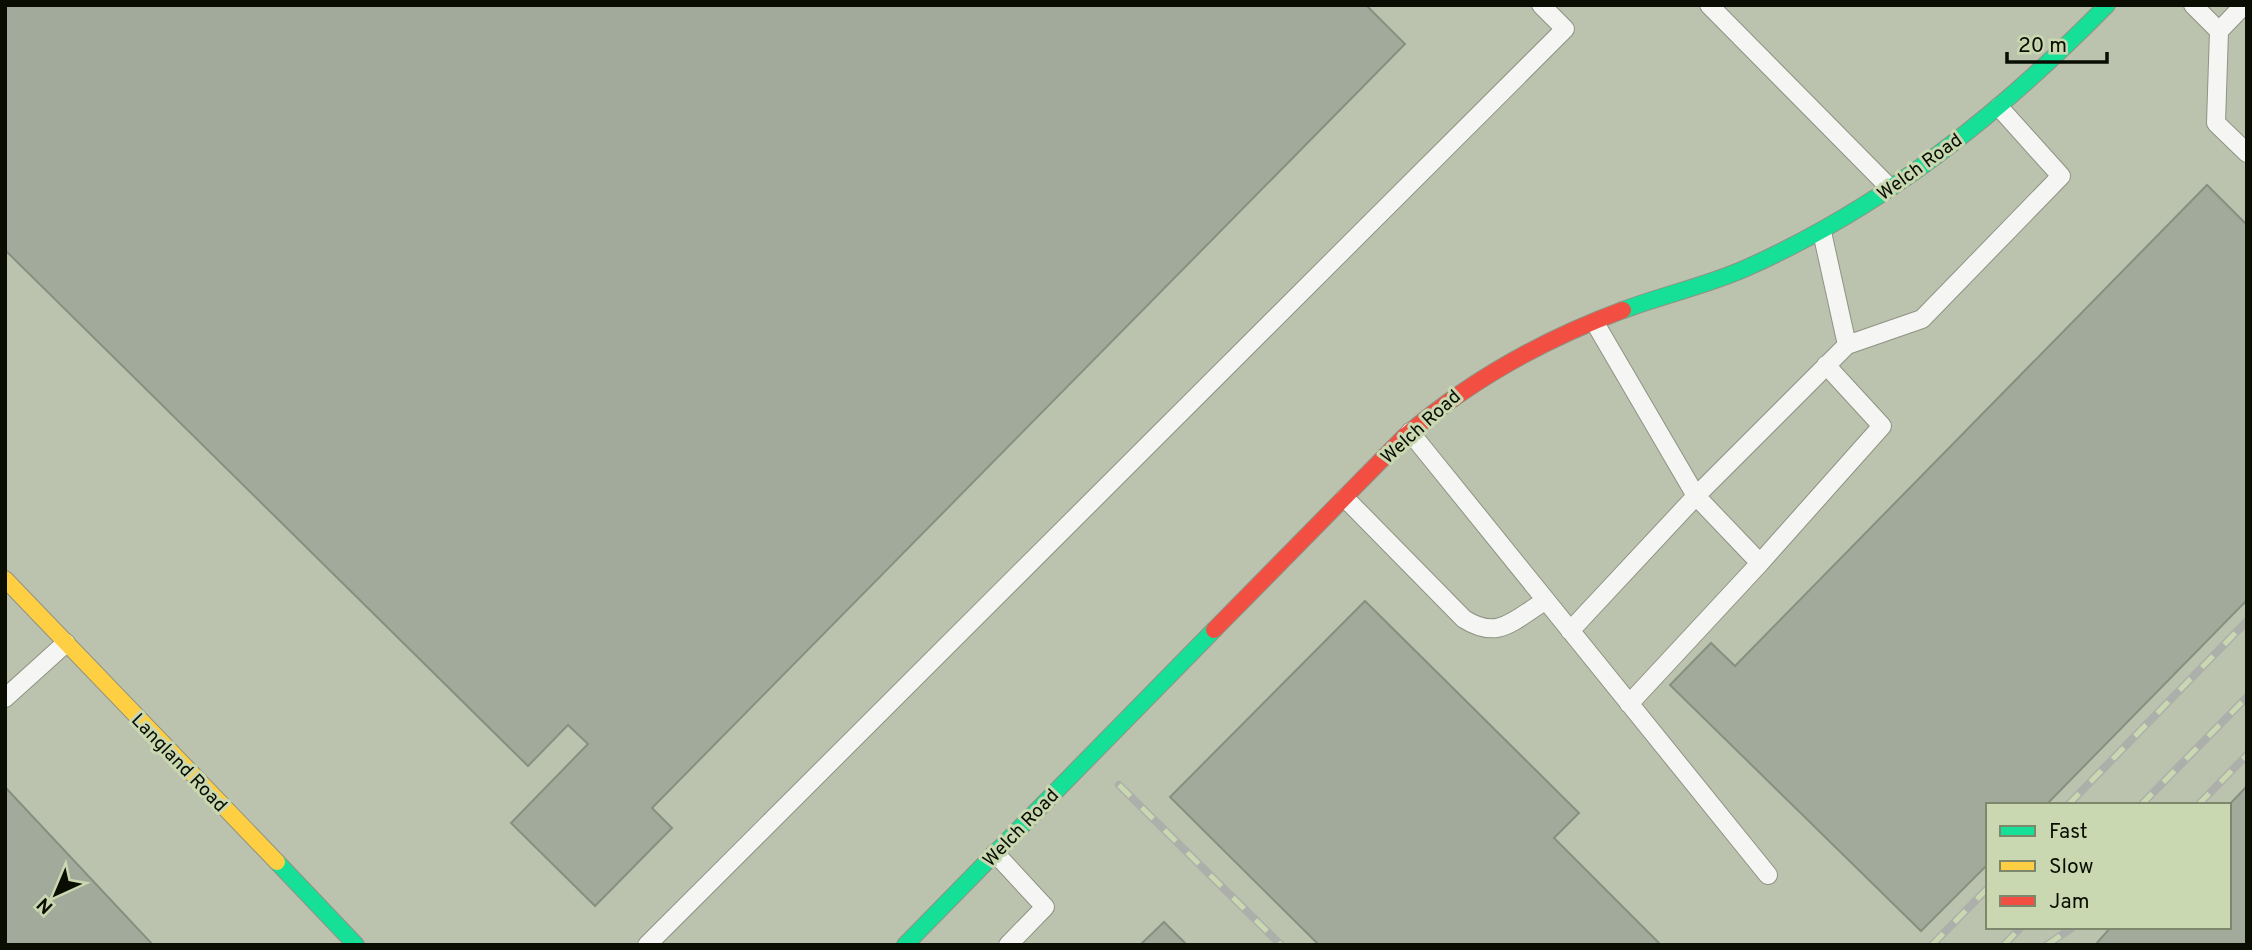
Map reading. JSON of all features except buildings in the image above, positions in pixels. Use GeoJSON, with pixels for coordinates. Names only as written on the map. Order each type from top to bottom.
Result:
{"type":"FeatureCollection","features":[{"type":"Feature","properties":{"kind":"street","name":"Welch Road"},"geometry":{"type":"LineString","coordinates":[[905,945],[1410,432],[1454,393],[1505,362],[1643,302],[1741,270],[1822,232],[1889,187],[1998,107],[2107,5]]}},
{"type":"Feature","properties":{"kind":"street","name":"Langland Road"},"geometry":{"type":"LineString","coordinates":[[5,579],[356,945]]}},
{"type":"Feature","properties":{"kind":"lane"},"geometry":{"type":"LineString","coordinates":[[647,945],[1565,29],[1541,5]]}},
{"type":"Feature","properties":{"kind":"lane"},"geometry":{"type":"LineString","coordinates":[[1709,5],[1889,187]]}},
{"type":"Feature","properties":{"kind":"lane"},"geometry":{"type":"LineString","coordinates":[[2193,5],[2219,31]]}},
{"type":"Feature","properties":{"kind":"lane"},"geometry":{"type":"LineString","coordinates":[[2244,5],[2219,31],[2217,123],[2247,153]]}},
{"type":"Feature","properties":{"kind":"lane"},"geometry":{"type":"LineString","coordinates":[[1570,631],[1696,496],[1847,345],[1922,318],[2061,176],[1998,107]]}},
{"type":"Feature","properties":{"kind":"lane"},"geometry":{"type":"LineString","coordinates":[[1822,232],[1847,345]]}},
{"type":"Feature","properties":{"kind":"lane"},"geometry":{"type":"LineString","coordinates":[[1595,323],[1696,496],[1760,563]]}},
{"type":"Feature","properties":{"kind":"lane"},"geometry":{"type":"LineString","coordinates":[[1629,704],[1882,426],[1826,365]]}},
{"type":"Feature","properties":{"kind":"lane"},"geometry":{"type":"LineString","coordinates":[[1410,432],[1768,875]]}},
{"type":"Feature","properties":{"kind":"lane"},"geometry":{"type":"LineString","coordinates":[[1345,498],[1464,619],[1480,629],[1494,631],[1545,601]]}},
{"type":"Feature","properties":{"kind":"lane"},"geometry":{"type":"LineString","coordinates":[[5,698],[66,643]]}},
{"type":"Feature","properties":{"kind":"lane"},"geometry":{"type":"LineString","coordinates":[[995,853],[1045,907],[1008,945]]}},
{"type":"Feature","properties":{"kind":"railway"},"geometry":{"type":"LineString","coordinates":[[2070,803],[2247,621]]}},
{"type":"Feature","properties":{"kind":"railway"},"geometry":{"type":"LineString","coordinates":[[2143,803],[2247,697]]}},
{"type":"Feature","properties":{"kind":"railway"},"geometry":{"type":"LineString","coordinates":[[2200,803],[2247,755]]}},
{"type":"Feature","properties":{"kind":"railway"},"geometry":{"type":"LineString","coordinates":[[1119,785],[1281,945]]}},
{"type":"Feature","properties":{"kind":"railway"},"geometry":{"type":"LineString","coordinates":[[1932,945],[1986,890]]}},
{"type":"Feature","properties":{"kind":"railway"},"geometry":{"type":"LineString","coordinates":[[2004,945],[2019,929]]}},
{"type":"Feature","properties":{"kind":"railway"},"geometry":{"type":"LineString","coordinates":[[2047,945],[2070,929]]}},
{"type":"Feature","properties":{"kind":"traffic: fast"},"geometry":{"type":"LineString","coordinates":[[1623,310],[1744,269],[1845,217],[1892,187],[1982,120],[2067,45],[2107,5]]}},
{"type":"Feature","properties":{"kind":"traffic: fast"},"geometry":{"type":"LineString","coordinates":[[905,945],[1214,630]]}},
{"type":"Feature","properties":{"kind":"traffic: fast"},"geometry":{"type":"LineString","coordinates":[[277,862],[356,945]]}},
{"type":"Feature","properties":{"kind":"traffic: slow"},"geometry":{"type":"LineString","coordinates":[[5,579],[277,862]]}},
{"type":"Feature","properties":{"kind":"traffic: jam"},"geometry":{"type":"LineString","coordinates":[[1214,630],[1404,437],[1429,417],[1480,380],[1535,349],[1623,310]]}}]}
